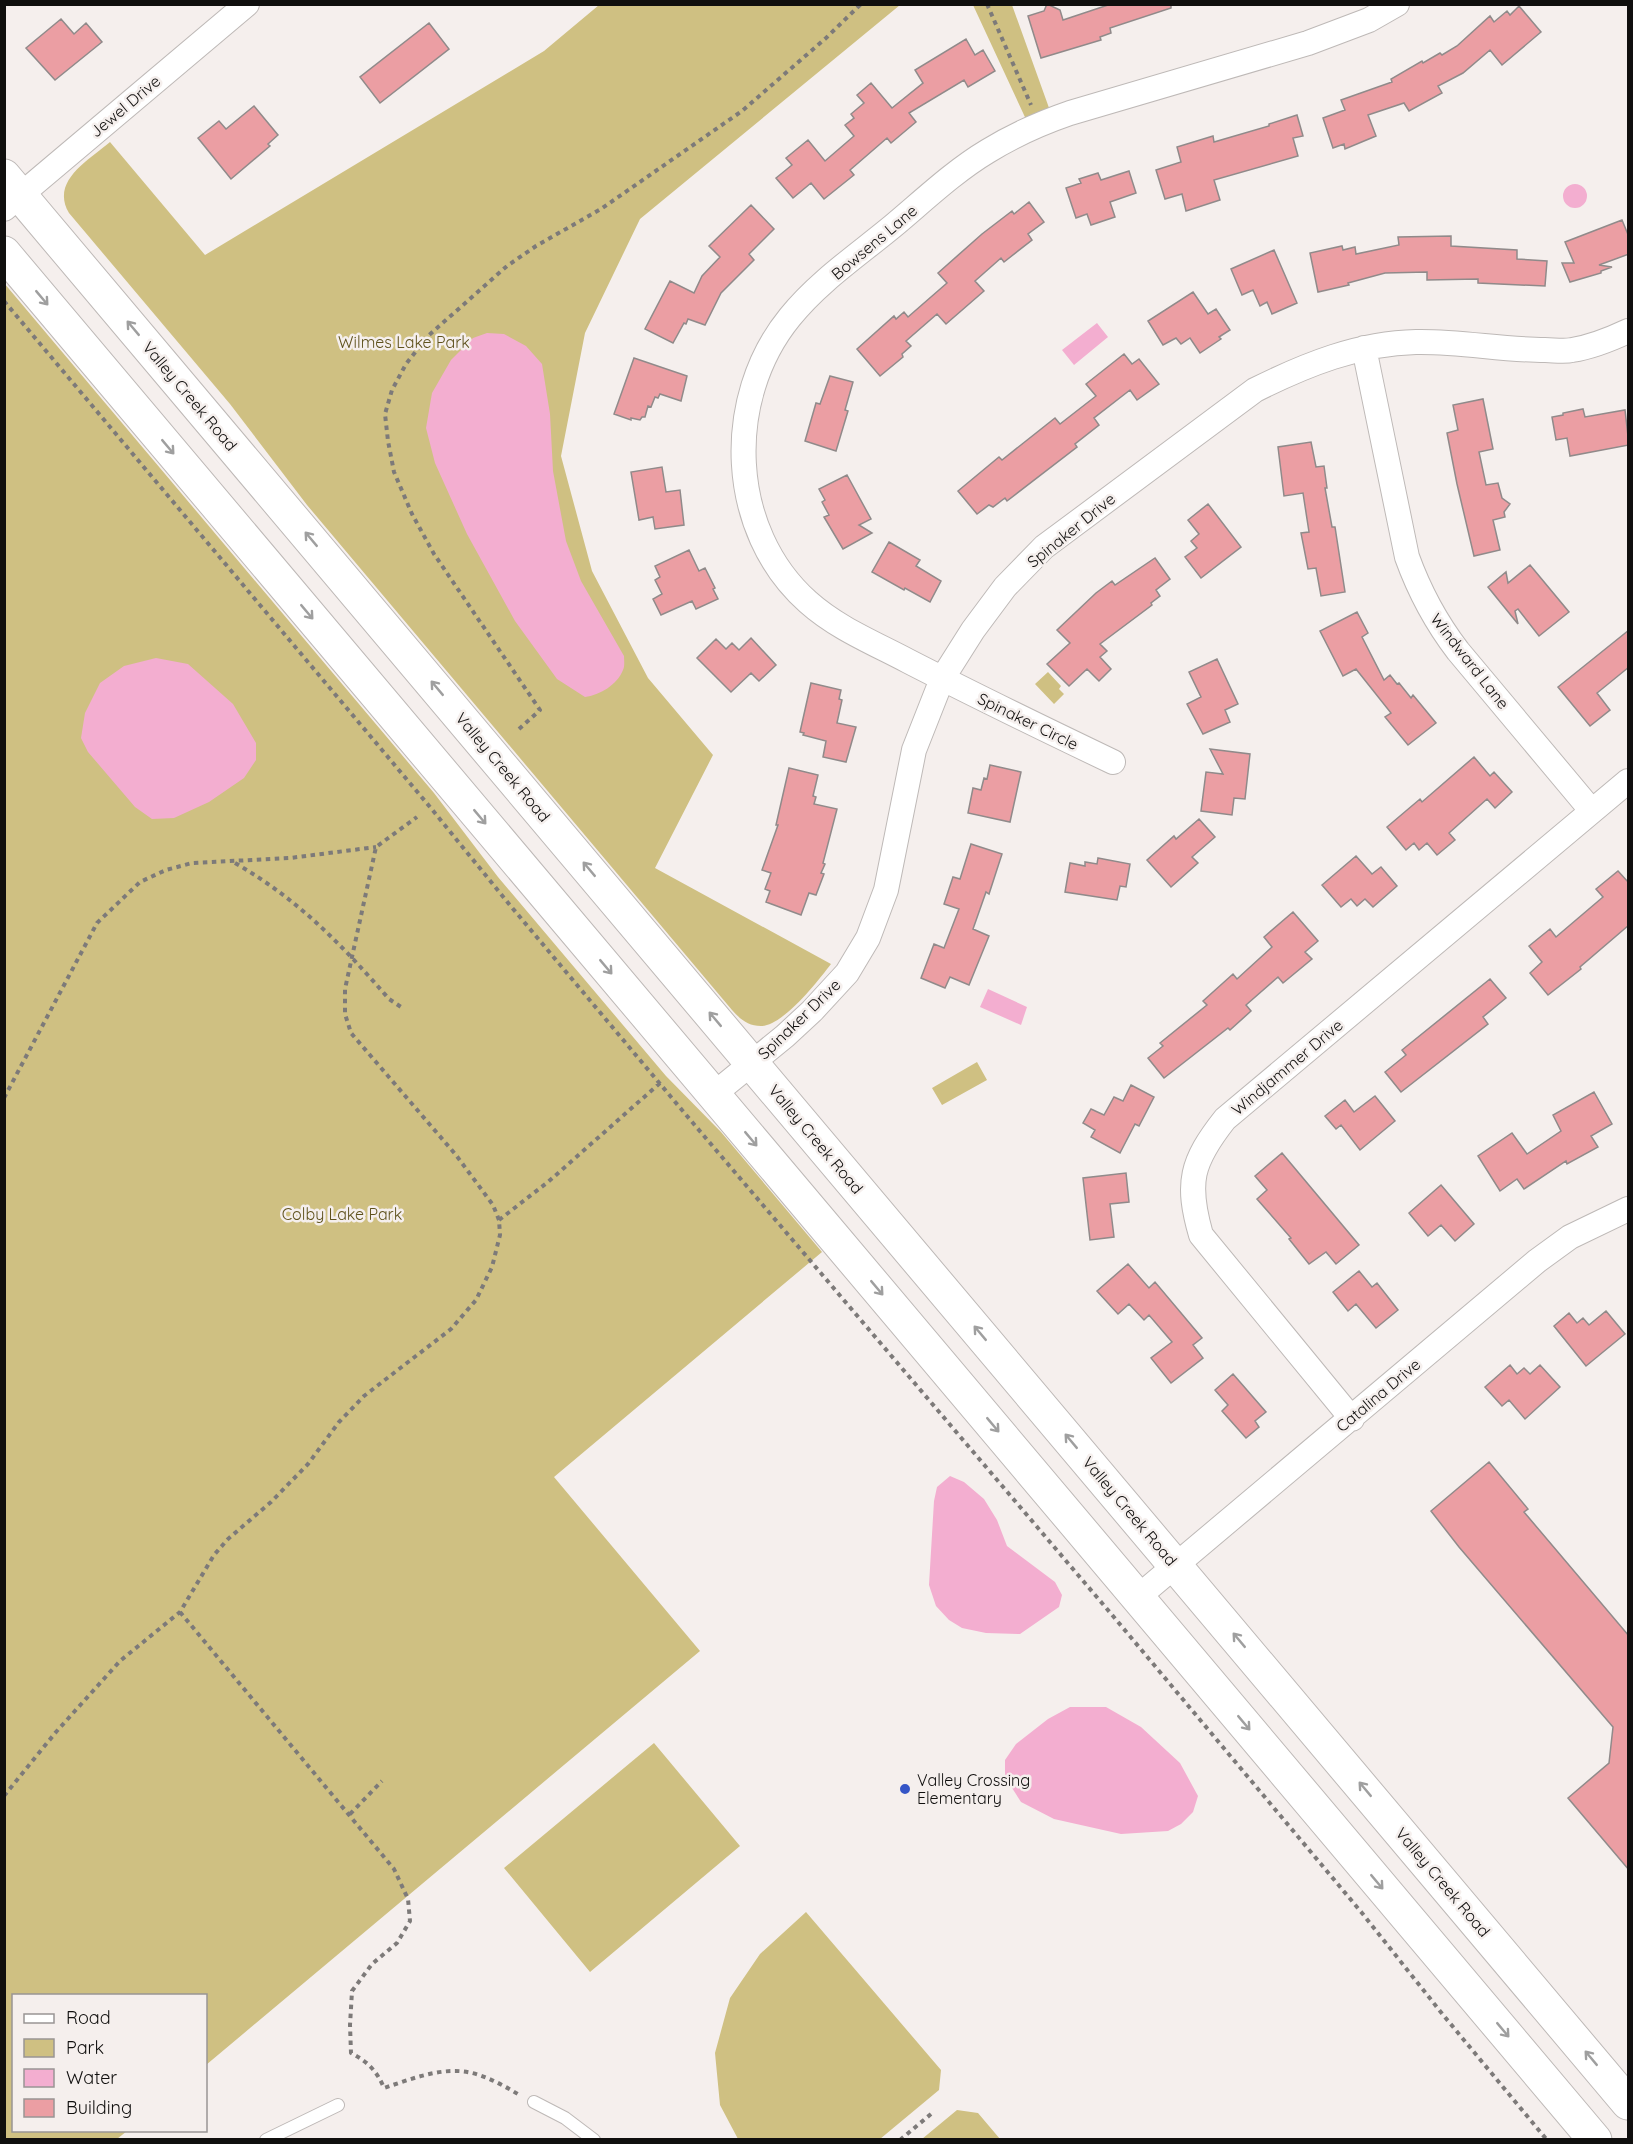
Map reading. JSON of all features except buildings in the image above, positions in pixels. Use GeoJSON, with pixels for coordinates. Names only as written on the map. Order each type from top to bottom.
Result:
{"type":"FeatureCollection","features":[{"type":"Feature","properties":{"kind":"main road","name":"Valley Creek Road"},"geometry":{"type":"LineString","coordinates":[[10,193],[752,1064],[1629,2103]]}},
{"type":"Feature","properties":{"kind":"main road"},"geometry":{"type":"LineString","coordinates":[[4,253],[1595,2139]]}},
{"type":"Feature","properties":{"kind":"street","name":"Jewel Drive"},"geometry":{"type":"LineString","coordinates":[[10,193],[247,4]]}},
{"type":"Feature","properties":{"kind":"street","name":"Bowsens Lane"},"geometry":{"type":"LineString","coordinates":[[942,679],[842,626],[808,602],[782,572],[760,538],[748,495],[742,455],[746,418],[756,380],[771,346],[790,317],[816,291],[972,161],[1006,140],[1070,113],[1308,43],[1369,20],[1397,4]]}},
{"type":"Feature","properties":{"kind":"street","name":"Spinaker Drive"},"geometry":{"type":"LineString","coordinates":[[714,1094],[792,1030],[847,973],[868,938],[886,890],[914,750],[942,679],[973,630],[1005,587],[1044,547],[1255,390],[1325,359],[1364,348],[1415,342],[1572,351],[1629,331]]}},
{"type":"Feature","properties":{"kind":"street","name":"Windward Lane"},"geometry":{"type":"LineString","coordinates":[[1364,348],[1407,557],[1417,585],[1437,624],[1591,810]]}},
{"type":"Feature","properties":{"kind":"street","name":"Spinaker Circle"},"geometry":{"type":"LineString","coordinates":[[942,679],[1113,762]]}},
{"type":"Feature","properties":{"kind":"street","name":"Windjammer Drive"},"geometry":{"type":"LineString","coordinates":[[1352,1419],[1329,1388],[1201,1235],[1194,1211],[1192,1184],[1198,1158],[1225,1119],[1591,810],[1629,781]]}},
{"type":"Feature","properties":{"kind":"street","name":"Catalina Drive"},"geometry":{"type":"LineString","coordinates":[[1138,1598],[1537,1261],[1570,1237],[1629,1209]]}},
{"type":"Feature","properties":{"kind":"lane"},"geometry":{"type":"LineString","coordinates":[[534,2102],[565,2118],[594,2139]]}},
{"type":"Feature","properties":{"kind":"lane"},"geometry":{"type":"LineString","coordinates":[[267,2139],[338,2105]]}},
{"type":"Feature","properties":{"kind":"path"},"geometry":{"type":"LineString","coordinates":[[519,729],[540,710],[434,554],[412,514],[394,472],[385,414],[392,390],[406,364],[428,336],[507,266],[536,246],[601,209],[742,111],[826,38],[861,4]]}},
{"type":"Feature","properties":{"kind":"path"},"geometry":{"type":"LineString","coordinates":[[987,4],[1040,124]]}},
{"type":"Feature","properties":{"kind":"path"},"geometry":{"type":"LineString","coordinates":[[4,302],[430,807],[508,903],[1325,1868],[1546,2139]]}},
{"type":"Feature","properties":{"kind":"path"},"geometry":{"type":"LineString","coordinates":[[4,1098],[97,923],[118,900],[140,882],[166,870],[192,863],[233,862],[337,853],[376,847],[417,817]]}},
{"type":"Feature","properties":{"kind":"path"},"geometry":{"type":"LineString","coordinates":[[4,1796],[56,1732],[120,1661],[180,1612],[214,1555],[308,1464],[357,1402],[451,1329],[476,1300],[492,1267],[500,1235],[499,1220],[493,1205],[471,1174],[351,1033],[345,1014],[345,989],[351,956],[376,847]]}},
{"type":"Feature","properties":{"kind":"path"},"geometry":{"type":"LineString","coordinates":[[233,862],[290,899],[327,930],[389,999],[401,1007]]}},
{"type":"Feature","properties":{"kind":"path"},"geometry":{"type":"LineString","coordinates":[[499,1220],[548,1182],[660,1083]]}},
{"type":"Feature","properties":{"kind":"path"},"geometry":{"type":"LineString","coordinates":[[180,1612],[394,1869],[408,1899],[410,1921],[397,1942],[372,1964],[352,1991],[351,2053],[370,2064],[380,2077],[384,2088],[428,2073],[477,2074],[534,2102]]}},
{"type":"Feature","properties":{"kind":"path"},"geometry":{"type":"LineString","coordinates":[[350,1814],[382,1781]]}},
{"type":"Feature","properties":{"kind":"path"},"geometry":{"type":"LineString","coordinates":[[900,2139],[931,2114]]}},
{"type":"Feature","properties":{"kind":"green space","name":"Wilmes Lake Park"},"geometry":{"type":"Polygon","coordinates":[[[599,5],[900,5],[640,219],[585,333],[561,456],[592,571],[648,678],[713,755],[655,868],[831,964],[789,1011],[770,1024],[761,1026],[752,1025],[732,1010],[307,505],[230,404],[69,213],[64,202],[64,191],[74,172],[110,142],[205,255],[544,51],[599,5]]]}},
{"type":"Feature","properties":{"kind":"green space"},"geometry":{"type":"Polygon","coordinates":[[[973,5],[1012,5],[1053,119],[1030,128],[973,5]]]}},
{"type":"Feature","properties":{"kind":"green space","name":"Colby Lake Park"},"geometry":{"type":"Polygon","coordinates":[[[4,283],[434,793],[498,877],[666,1076],[721,1132],[822,1252],[554,1477],[700,1651],[207,2064],[207,1994],[12,1994],[12,2132],[126,2132],[117,2139],[5,2139],[4,283]]]}},
{"type":"Feature","properties":{"kind":"green space"},"geometry":{"type":"Polygon","coordinates":[[[1048,672],[1061,686],[1059,689],[1064,694],[1054,704],[1035,684],[1048,672]]]}},
{"type":"Feature","properties":{"kind":"green space"},"geometry":{"type":"Polygon","coordinates":[[[977,1062],[987,1080],[942,1105],[932,1088],[977,1062]]]}},
{"type":"Feature","properties":{"kind":"green space"},"geometry":{"type":"Polygon","coordinates":[[[654,1743],[740,1846],[590,1972],[504,1868],[654,1743]]]}},
{"type":"Feature","properties":{"kind":"green space"},"geometry":{"type":"Polygon","coordinates":[[[806,1912],[941,2070],[939,2090],[880,2139],[738,2139],[720,2105],[715,2053],[730,1998],[760,1954],[806,1912]]]}},
{"type":"Feature","properties":{"kind":"green space"},"geometry":{"type":"Polygon","coordinates":[[[957,2110],[978,2113],[1000,2139],[922,2139],[957,2110]]]}},
{"type":"Feature","properties":{"kind":"water"},"geometry":{"type":"Polygon","coordinates":[[[1575,184],[1584,187],[1587,196],[1584,205],[1575,208],[1566,205],[1563,196],[1566,187],[1575,184]]]}},
{"type":"Feature","properties":{"kind":"water"},"geometry":{"type":"Polygon","coordinates":[[[1097,323],[1108,337],[1074,365],[1062,350],[1097,323]]]}},
{"type":"Feature","properties":{"kind":"water"},"geometry":{"type":"Polygon","coordinates":[[[487,333],[504,334],[526,346],[542,364],[550,414],[553,471],[566,541],[581,581],[624,656],[624,668],[617,680],[602,692],[591,696],[585,697],[557,679],[515,621],[467,534],[435,463],[426,428],[432,393],[451,360],[473,338],[487,333]]]}},
{"type":"Feature","properties":{"kind":"water"},"geometry":{"type":"Polygon","coordinates":[[[156,658],[188,664],[233,704],[256,743],[256,760],[244,778],[209,802],[174,818],[152,819],[135,807],[88,752],[81,738],[85,713],[100,683],[124,666],[156,658]]]}},
{"type":"Feature","properties":{"kind":"water"},"geometry":{"type":"Polygon","coordinates":[[[988,989],[1027,1007],[1021,1025],[980,1007],[988,989]]]}},
{"type":"Feature","properties":{"kind":"water"},"geometry":{"type":"Polygon","coordinates":[[[950,1476],[964,1482],[984,1499],[997,1520],[1007,1546],[1055,1582],[1062,1595],[1059,1607],[1020,1634],[986,1633],[962,1628],[949,1620],[936,1606],[929,1585],[934,1501],[937,1487],[950,1476]]]}},
{"type":"Feature","properties":{"kind":"water"},"geometry":{"type":"Polygon","coordinates":[[[1070,1707],[1106,1707],[1141,1727],[1180,1763],[1198,1796],[1193,1812],[1181,1824],[1168,1831],[1121,1834],[1054,1819],[1021,1802],[1005,1777],[1005,1760],[1016,1744],[1048,1719],[1070,1707]]]}},
{"type":"Feature","properties":{"kind":"place","name":"Valley Crossing Elementary"},"geometry":{"type":"Point","coordinates":[905,1789]}}]}
